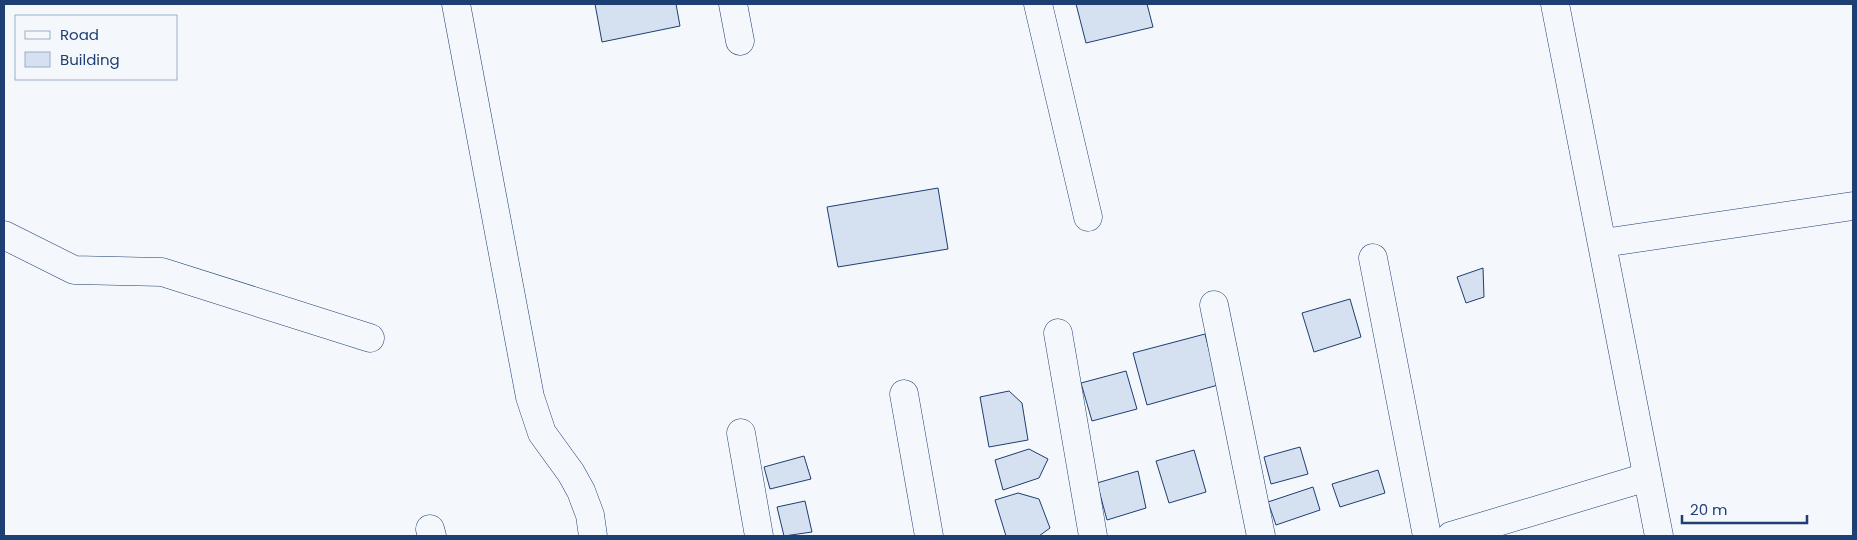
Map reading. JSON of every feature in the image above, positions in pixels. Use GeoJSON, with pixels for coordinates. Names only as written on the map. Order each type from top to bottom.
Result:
{"type":"FeatureCollection","features":[{"type":"Feature","properties":{"kind":"street"},"geometry":{"type":"LineString","coordinates":[[456,4],[530,397],[542,433],[571,473],[581,491],[590,515],[593,536]]}},
{"type":"Feature","properties":{"kind":"street"},"geometry":{"type":"LineString","coordinates":[[733,4],[740,41]]}},
{"type":"Feature","properties":{"kind":"street"},"geometry":{"type":"LineString","coordinates":[[1038,4],[1088,217]]}},
{"type":"Feature","properties":{"kind":"street"},"geometry":{"type":"LineString","coordinates":[[1555,4],[1659,536]]}},
{"type":"Feature","properties":{"kind":"street"},"geometry":{"type":"LineString","coordinates":[[1603,243],[1853,206]]}},
{"type":"Feature","properties":{"kind":"street"},"geometry":{"type":"LineString","coordinates":[[4,235],[74,270],[162,272],[370,338]]}},
{"type":"Feature","properties":{"kind":"street"},"geometry":{"type":"LineString","coordinates":[[1373,258],[1426,536]]}},
{"type":"Feature","properties":{"kind":"street"},"geometry":{"type":"LineString","coordinates":[[1214,306],[1261,536]]}},
{"type":"Feature","properties":{"kind":"street"},"geometry":{"type":"LineString","coordinates":[[1058,333],[1093,536]]}},
{"type":"Feature","properties":{"kind":"street"},"geometry":{"type":"LineString","coordinates":[[904,394],[929,536]]}},
{"type":"Feature","properties":{"kind":"street"},"geometry":{"type":"LineString","coordinates":[[741,433],[759,536]]}},
{"type":"Feature","properties":{"kind":"street"},"geometry":{"type":"LineString","coordinates":[[1451,536],[1647,476]]}},
{"type":"Feature","properties":{"kind":"building"},"geometry":{"type":"Polygon","coordinates":[[[595,4],[676,4],[680,26],[602,42],[595,4]]]}},
{"type":"Feature","properties":{"kind":"building"},"geometry":{"type":"Polygon","coordinates":[[[1076,4],[1147,4],[1153,27],[1086,43],[1076,4]]]}},
{"type":"Feature","properties":{"kind":"building"},"geometry":{"type":"Polygon","coordinates":[[[938,188],[948,249],[838,267],[827,207],[938,188]]]}},
{"type":"Feature","properties":{"kind":"building"},"geometry":{"type":"Polygon","coordinates":[[[1483,268],[1484,297],[1466,303],[1457,277],[1483,268]]]}},
{"type":"Feature","properties":{"kind":"building"},"geometry":{"type":"Polygon","coordinates":[[[1350,299],[1361,337],[1314,352],[1302,313],[1350,299]]]}},
{"type":"Feature","properties":{"kind":"building"},"geometry":{"type":"Polygon","coordinates":[[[1205,334],[1218,385],[1147,405],[1133,353],[1205,334]]]}},
{"type":"Feature","properties":{"kind":"building"},"geometry":{"type":"Polygon","coordinates":[[[1126,371],[1137,409],[1092,421],[1081,383],[1126,371]]]}},
{"type":"Feature","properties":{"kind":"building"},"geometry":{"type":"Polygon","coordinates":[[[1009,391],[1022,403],[1028,440],[989,447],[980,397],[1009,391]]]}},
{"type":"Feature","properties":{"kind":"building"},"geometry":{"type":"Polygon","coordinates":[[[1300,447],[1308,474],[1271,484],[1264,457],[1300,447]]]}},
{"type":"Feature","properties":{"kind":"building"},"geometry":{"type":"Polygon","coordinates":[[[1029,449],[1048,459],[1039,478],[1003,490],[995,460],[1029,449]]]}},
{"type":"Feature","properties":{"kind":"building"},"geometry":{"type":"Polygon","coordinates":[[[1194,450],[1206,492],[1169,503],[1156,461],[1194,450]]]}},
{"type":"Feature","properties":{"kind":"building"},"geometry":{"type":"Polygon","coordinates":[[[804,456],[811,479],[770,489],[764,467],[804,456]]]}},
{"type":"Feature","properties":{"kind":"building"},"geometry":{"type":"Polygon","coordinates":[[[1378,470],[1385,493],[1340,507],[1332,484],[1378,470]]]}},
{"type":"Feature","properties":{"kind":"building"},"geometry":{"type":"Polygon","coordinates":[[[1138,471],[1146,508],[1107,520],[1097,483],[1138,471]]]}},
{"type":"Feature","properties":{"kind":"building"},"geometry":{"type":"Polygon","coordinates":[[[1313,487],[1320,510],[1276,525],[1268,502],[1313,487]]]}},
{"type":"Feature","properties":{"kind":"building"},"geometry":{"type":"Polygon","coordinates":[[[1018,493],[1039,499],[1050,528],[1039,536],[1006,536],[995,500],[1018,493]]]}},
{"type":"Feature","properties":{"kind":"building"},"geometry":{"type":"Polygon","coordinates":[[[805,501],[812,532],[784,536],[777,507],[805,501]]]}}]}
